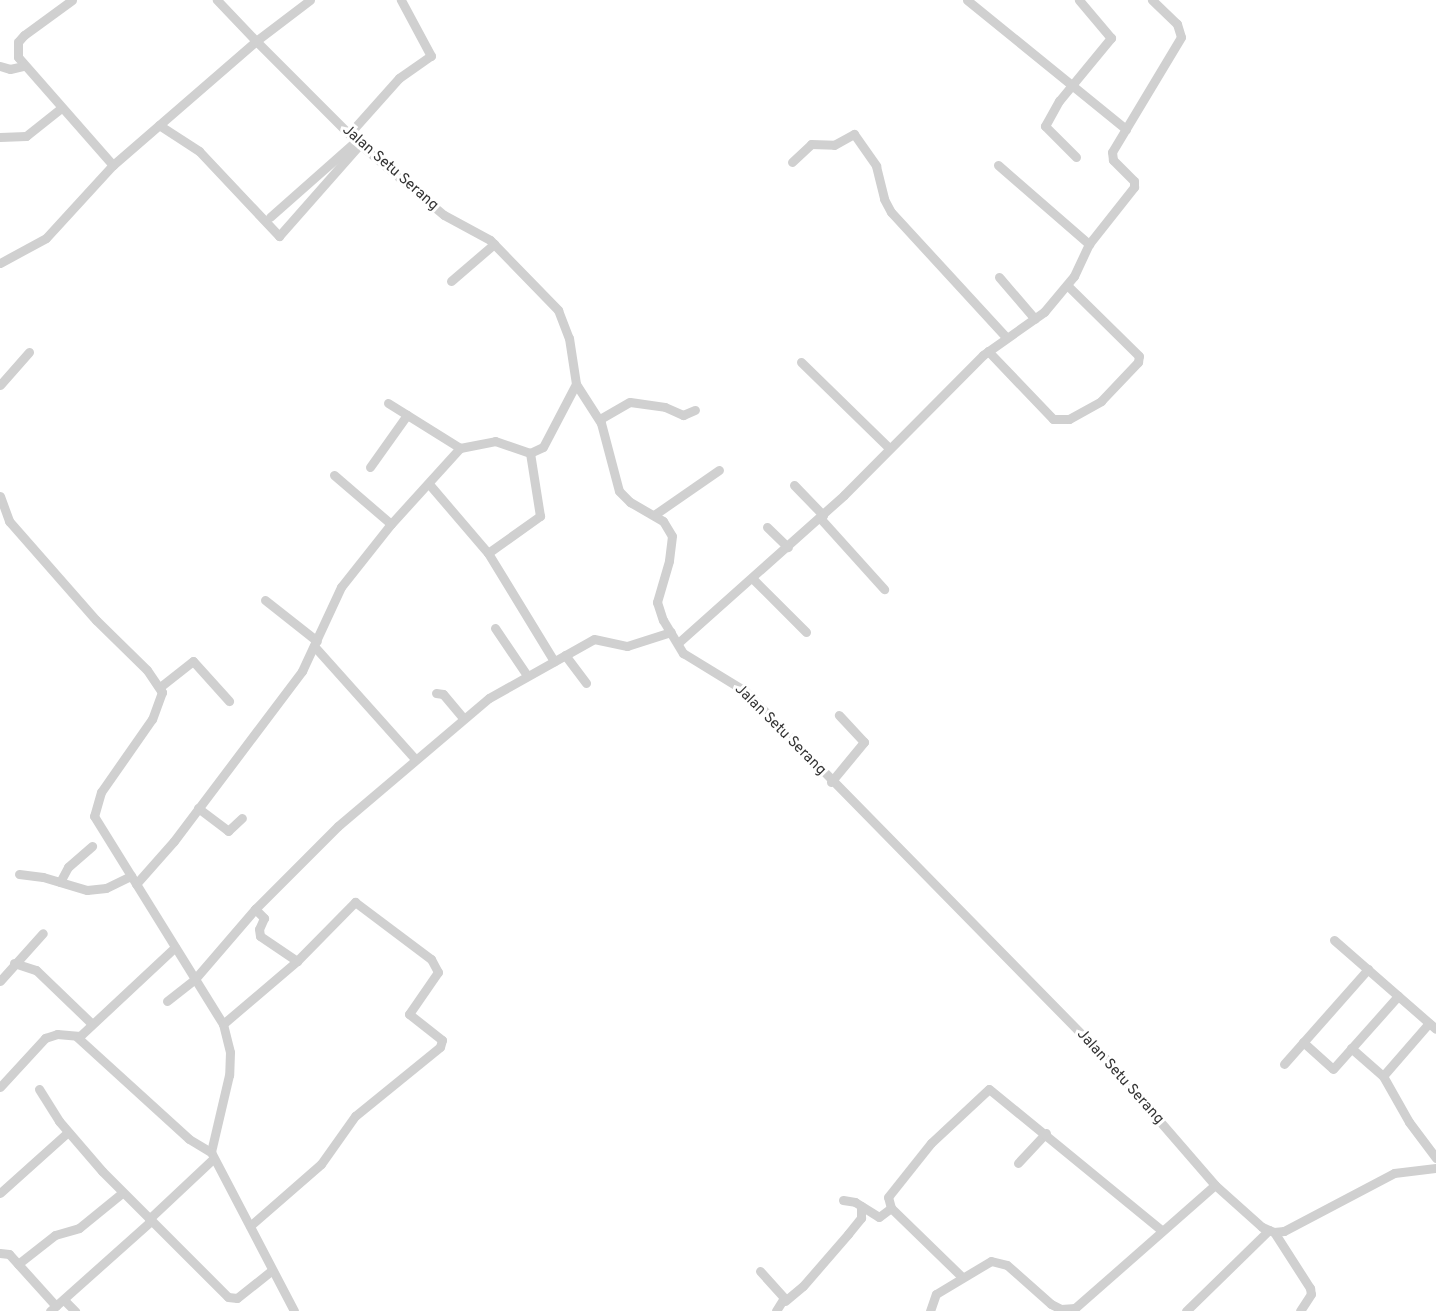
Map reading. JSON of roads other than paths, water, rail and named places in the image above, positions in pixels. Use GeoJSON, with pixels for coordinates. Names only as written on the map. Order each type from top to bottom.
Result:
{"type":"FeatureCollection","features":[{"type":"Feature","properties":{"kind":"street"},"geometry":{"type":"LineString","coordinates":[[72,0],[18,42],[23,66],[60,110],[113,165]]}},
{"type":"Feature","properties":{"kind":"street","name":"Jalan Setu Serang"},"geometry":{"type":"LineString","coordinates":[[217,0],[355,140],[444,215],[475,228],[494,244],[558,310],[569,339],[576,384],[600,419],[619,491],[630,502],[666,524],[672,536],[669,561],[657,602],[670,632],[688,658],[745,692],[1105,1058],[1215,1185],[1271,1231],[1311,1288],[1311,1294],[1300,1311]]}},
{"type":"Feature","properties":{"kind":"street"},"geometry":{"type":"LineString","coordinates":[[0,263],[46,238],[113,165],[256,40],[310,0]]}},
{"type":"Feature","properties":{"kind":"street"},"geometry":{"type":"LineString","coordinates":[[159,125],[199,152],[279,236],[355,140],[399,78],[431,56],[401,0]]}},
{"type":"Feature","properties":{"kind":"street"},"geometry":{"type":"LineString","coordinates":[[967,0],[1125,129]]}},
{"type":"Feature","properties":{"kind":"street"},"geometry":{"type":"LineString","coordinates":[[1076,157],[1045,128],[1072,85],[1111,38],[1078,0]]}},
{"type":"Feature","properties":{"kind":"street"},"geometry":{"type":"LineString","coordinates":[[678,643],[753,579],[821,516],[888,447],[988,351],[1035,319],[1067,285],[1089,244],[1135,186],[1112,156],[1125,129],[1181,37],[1177,24],[1152,0]]}},
{"type":"Feature","properties":{"kind":"street"},"geometry":{"type":"LineString","coordinates":[[0,66],[10,69],[23,66]]}},
{"type":"Feature","properties":{"kind":"street"},"geometry":{"type":"LineString","coordinates":[[0,137],[26,136],[60,110]]}},
{"type":"Feature","properties":{"kind":"street"},"geometry":{"type":"LineString","coordinates":[[792,162],[811,144],[834,146],[854,134],[876,166],[884,199],[891,212],[1006,337]]}},
{"type":"Feature","properties":{"kind":"street"},"geometry":{"type":"LineString","coordinates":[[270,217],[355,140]]}},
{"type":"Feature","properties":{"kind":"street"},"geometry":{"type":"LineString","coordinates":[[999,165],[1089,244]]}},
{"type":"Feature","properties":{"kind":"street"},"geometry":{"type":"LineString","coordinates":[[451,281],[494,244]]}},
{"type":"Feature","properties":{"kind":"street"},"geometry":{"type":"LineString","coordinates":[[999,277],[1035,319]]}},
{"type":"Feature","properties":{"kind":"street"},"geometry":{"type":"LineString","coordinates":[[988,351],[1053,419],[1069,419],[1101,401],[1138,362],[1139,356],[1067,285]]}},
{"type":"Feature","properties":{"kind":"street"},"geometry":{"type":"LineString","coordinates":[[0,385],[29,352]]}},
{"type":"Feature","properties":{"kind":"street"},"geometry":{"type":"LineString","coordinates":[[801,362],[888,447]]}},
{"type":"Feature","properties":{"kind":"street"},"geometry":{"type":"LineString","coordinates":[[19,874],[98,890],[133,880],[198,808],[286,694],[316,644],[342,587],[391,524],[460,448],[495,441],[530,453],[543,447],[576,384]]}},
{"type":"Feature","properties":{"kind":"street"},"geometry":{"type":"LineString","coordinates":[[600,419],[630,402],[665,407],[683,415],[695,410]]}},
{"type":"Feature","properties":{"kind":"street"},"geometry":{"type":"LineString","coordinates":[[388,403],[460,448]]}},
{"type":"Feature","properties":{"kind":"street"},"geometry":{"type":"LineString","coordinates":[[370,467],[407,415]]}},
{"type":"Feature","properties":{"kind":"street"},"geometry":{"type":"LineString","coordinates":[[488,553],[540,516],[530,453]]}},
{"type":"Feature","properties":{"kind":"street"},"geometry":{"type":"LineString","coordinates":[[654,515],[719,470]]}},
{"type":"Feature","properties":{"kind":"street"},"geometry":{"type":"LineString","coordinates":[[334,475],[391,524]]}},
{"type":"Feature","properties":{"kind":"street"},"geometry":{"type":"LineString","coordinates":[[429,484],[488,553],[554,661]]}},
{"type":"Feature","properties":{"kind":"street"},"geometry":{"type":"LineString","coordinates":[[794,484],[884,589]]}},
{"type":"Feature","properties":{"kind":"street"},"geometry":{"type":"LineString","coordinates":[[0,496],[9,521],[160,687],[161,701],[152,719],[114,770],[93,808],[103,836],[223,1024],[230,1052],[229,1075],[212,1156],[150,1220],[57,1305]]}},
{"type":"Feature","properties":{"kind":"street"},"geometry":{"type":"LineString","coordinates":[[767,526],[788,547]]}},
{"type":"Feature","properties":{"kind":"street"},"geometry":{"type":"LineString","coordinates":[[753,579],[807,632]]}},
{"type":"Feature","properties":{"kind":"street"},"geometry":{"type":"LineString","coordinates":[[266,600],[316,644],[416,759]]}},
{"type":"Feature","properties":{"kind":"street"},"geometry":{"type":"LineString","coordinates":[[495,628],[526,674]]}},
{"type":"Feature","properties":{"kind":"street"},"geometry":{"type":"LineString","coordinates":[[167,1001],[195,980],[255,909],[331,833],[463,718],[526,674],[566,656],[594,639],[627,646],[670,632]]}},
{"type":"Feature","properties":{"kind":"street"},"geometry":{"type":"LineString","coordinates":[[566,656],[586,683]]}},
{"type":"Feature","properties":{"kind":"street"},"geometry":{"type":"LineString","coordinates":[[160,687],[193,661],[229,701]]}},
{"type":"Feature","properties":{"kind":"street"},"geometry":{"type":"LineString","coordinates":[[436,693],[443,694],[463,718]]}},
{"type":"Feature","properties":{"kind":"street"},"geometry":{"type":"LineString","coordinates":[[831,782],[864,745],[864,739],[839,715]]}},
{"type":"Feature","properties":{"kind":"street"},"geometry":{"type":"LineString","coordinates":[[198,808],[228,831],[242,818]]}},
{"type":"Feature","properties":{"kind":"street"},"geometry":{"type":"LineString","coordinates":[[60,882],[68,867],[92,846]]}},
{"type":"Feature","properties":{"kind":"street"},"geometry":{"type":"LineString","coordinates":[[223,1024],[297,961],[352,904],[360,903],[436,966],[434,982],[409,1014],[442,1044],[355,1116],[321,1164],[250,1226]]}},
{"type":"Feature","properties":{"kind":"street"},"geometry":{"type":"LineString","coordinates":[[255,909],[264,918],[259,929],[260,936],[297,961]]}},
{"type":"Feature","properties":{"kind":"street"},"geometry":{"type":"LineString","coordinates":[[0,981],[43,933]]}},
{"type":"Feature","properties":{"kind":"street"},"geometry":{"type":"LineString","coordinates":[[1334,940],[1432,1026],[1383,1076]]}},
{"type":"Feature","properties":{"kind":"street"},"geometry":{"type":"LineString","coordinates":[[77,1037],[175,947]]}},
{"type":"Feature","properties":{"kind":"street"},"geometry":{"type":"LineString","coordinates":[[14,963],[36,970],[91,1023]]}},
{"type":"Feature","properties":{"kind":"street"},"geometry":{"type":"LineString","coordinates":[[1284,1064],[1368,969]]}},
{"type":"Feature","properties":{"kind":"street"},"geometry":{"type":"LineString","coordinates":[[1303,1042],[1333,1069],[1398,996]]}},
{"type":"Feature","properties":{"kind":"street"},"geometry":{"type":"LineString","coordinates":[[0,1087],[45,1038],[57,1034],[77,1037],[189,1139],[212,1156],[294,1311]]}},
{"type":"Feature","properties":{"kind":"street"},"geometry":{"type":"LineString","coordinates":[[1351,1048],[1383,1076],[1409,1122],[1436,1158]]}},
{"type":"Feature","properties":{"kind":"street"},"geometry":{"type":"LineString","coordinates":[[39,1089],[68,1132],[122,1193],[228,1297],[237,1298],[271,1271]]}},
{"type":"Feature","properties":{"kind":"street"},"geometry":{"type":"LineString","coordinates":[[962,1277],[891,1208],[888,1197],[912,1166],[989,1089],[1046,1133],[1160,1229]]}},
{"type":"Feature","properties":{"kind":"street"},"geometry":{"type":"LineString","coordinates":[[0,1192],[68,1132]]}},
{"type":"Feature","properties":{"kind":"street"},"geometry":{"type":"LineString","coordinates":[[1018,1163],[1046,1133]]}},
{"type":"Feature","properties":{"kind":"street"},"geometry":{"type":"LineString","coordinates":[[1185,1311],[1271,1231],[1284,1231],[1394,1173],[1436,1168]]}},
{"type":"Feature","properties":{"kind":"street"},"geometry":{"type":"LineString","coordinates":[[930,1311],[936,1294],[991,1261],[999,1262],[1051,1304],[1061,1309],[1075,1308],[1160,1229],[1215,1185]]}},
{"type":"Feature","properties":{"kind":"street"},"geometry":{"type":"LineString","coordinates":[[18,1264],[55,1235],[79,1228],[122,1193]]}},
{"type":"Feature","properties":{"kind":"street"},"geometry":{"type":"LineString","coordinates":[[843,1200],[861,1206],[879,1217],[891,1208]]}},
{"type":"Feature","properties":{"kind":"street"},"geometry":{"type":"LineString","coordinates":[[776,1311],[803,1287],[861,1218],[861,1206]]}},
{"type":"Feature","properties":{"kind":"street"},"geometry":{"type":"LineString","coordinates":[[0,1253],[9,1254],[57,1305],[75,1311]]}},
{"type":"Feature","properties":{"kind":"street"},"geometry":{"type":"LineString","coordinates":[[760,1271],[785,1301]]}}]}
